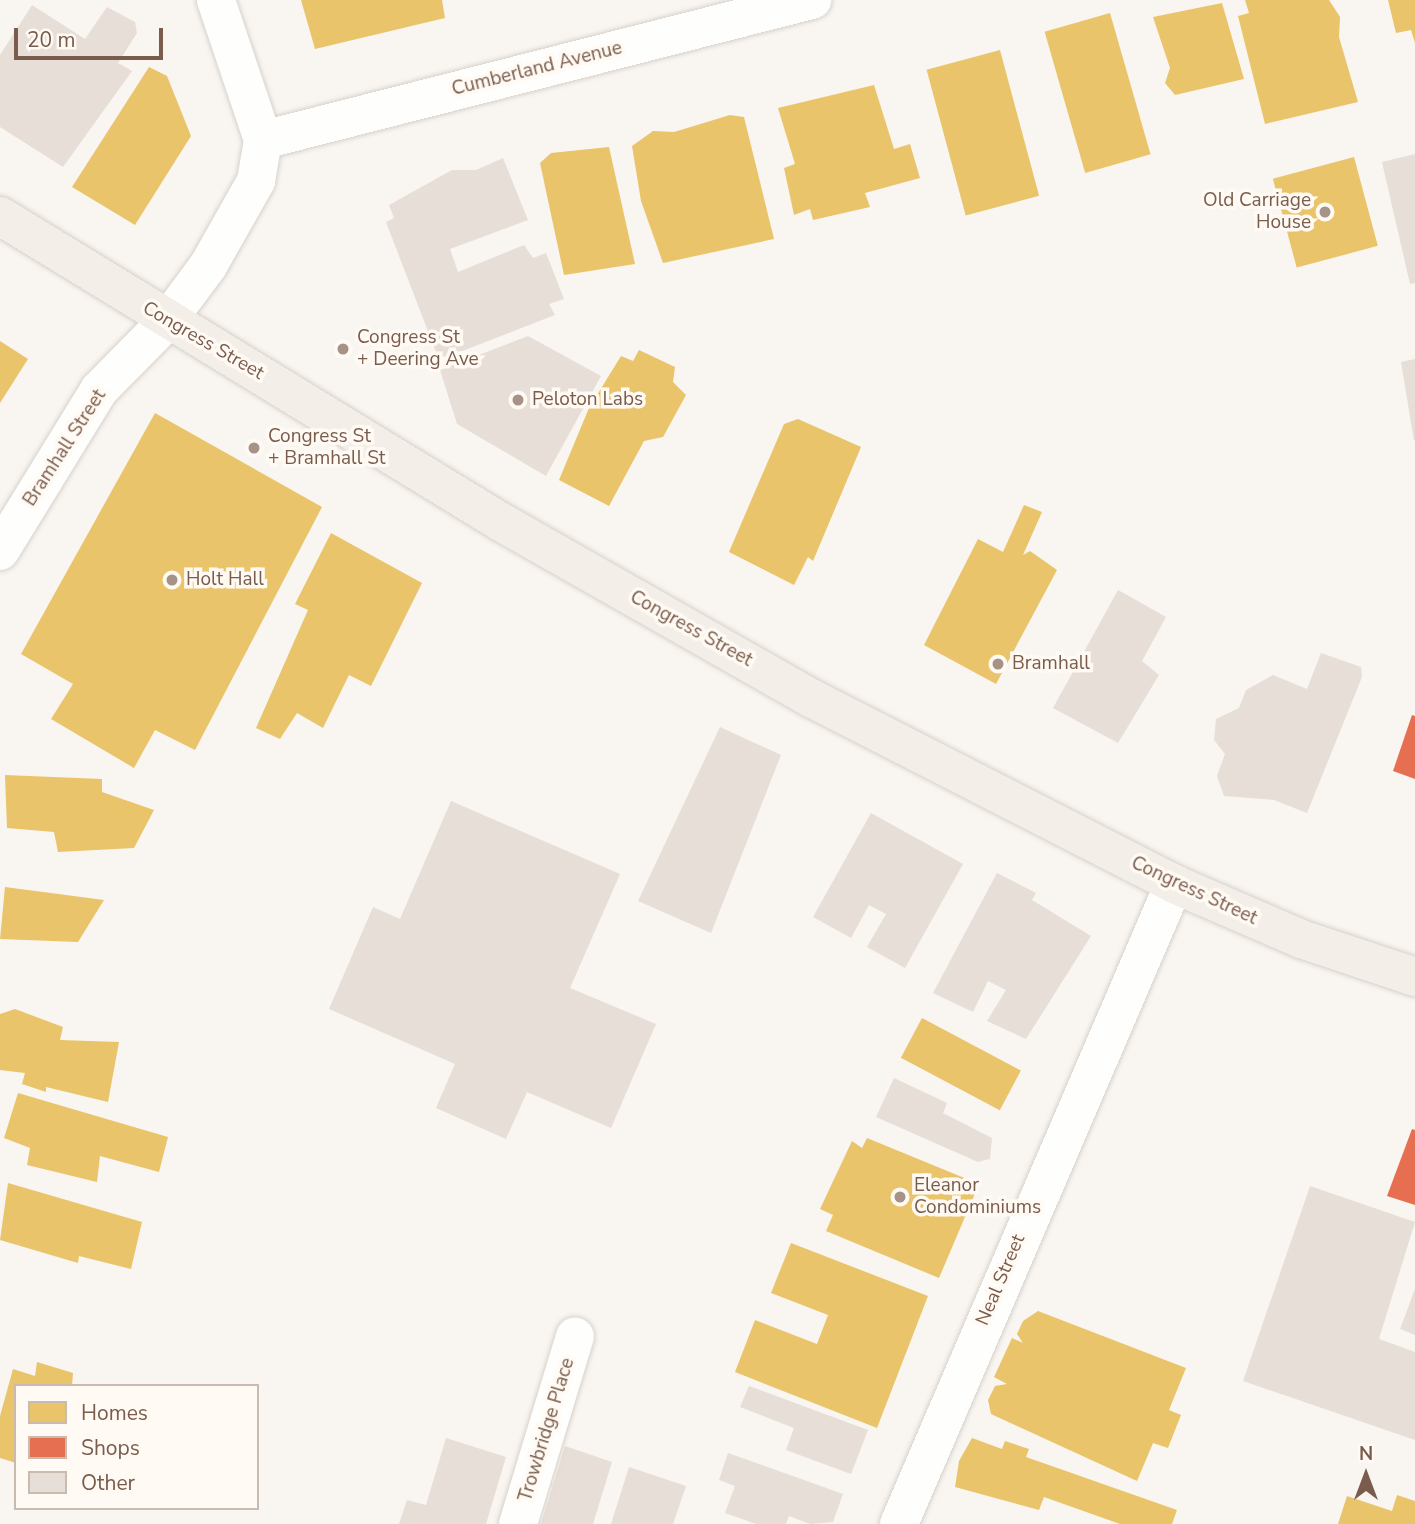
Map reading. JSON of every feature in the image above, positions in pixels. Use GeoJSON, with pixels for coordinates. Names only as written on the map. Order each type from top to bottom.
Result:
{"type":"FeatureCollection","features":[{"type":"Feature","properties":{"kind":"main road","name":"Congress Street"},"geometry":{"type":"LineString","coordinates":[[0,216],[167,321],[501,522],[813,699],[1174,884],[1301,939],[1415,977]]}},
{"type":"Feature","properties":{"kind":"street"},"geometry":{"type":"LineString","coordinates":[[216,0],[263,139]]}},
{"type":"Feature","properties":{"kind":"street","name":"Cumberland Avenue"},"geometry":{"type":"LineString","coordinates":[[263,139],[812,0]]}},
{"type":"Feature","properties":{"kind":"street","name":"Bramhall Street"},"geometry":{"type":"LineString","coordinates":[[0,551],[99,390],[167,321],[208,266],[256,181],[263,139]]}},
{"type":"Feature","properties":{"kind":"street","name":"Neal Street"},"geometry":{"type":"LineString","coordinates":[[899,1524],[1174,884]]}},
{"type":"Feature","properties":{"kind":"street","name":"Trowbridge Place"},"geometry":{"type":"LineString","coordinates":[[519,1524],[575,1336]]}},
{"type":"Feature","properties":{"kind":"building: Homes"},"geometry":{"type":"Polygon","coordinates":[[[301,0],[442,0],[445,18],[315,49],[301,0]]]}},
{"type":"Feature","properties":{"kind":"building: Homes"},"geometry":{"type":"Polygon","coordinates":[[[1245,0],[1329,0],[1340,17],[1339,37],[1358,102],[1265,124],[1238,16],[1249,13],[1245,0]]]}},
{"type":"Feature","properties":{"kind":"building: Homes"},"geometry":{"type":"Polygon","coordinates":[[[1388,0],[1415,0],[1415,43],[1411,30],[1396,33],[1388,0]]]}},
{"type":"Feature","properties":{"kind":"building: Homes"},"geometry":{"type":"Polygon","coordinates":[[[1222,3],[1244,79],[1175,95],[1165,83],[1170,68],[1153,17],[1222,3]]]}},
{"type":"Feature","properties":{"kind":"building: Homes"},"geometry":{"type":"Polygon","coordinates":[[[1110,13],[1151,154],[1085,173],[1045,32],[1110,13]]]}},
{"type":"Feature","properties":{"kind":"building: Homes"},"geometry":{"type":"Polygon","coordinates":[[[1000,50],[1039,196],[966,216],[927,70],[1000,50]]]}},
{"type":"Feature","properties":{"kind":"building: Homes"},"geometry":{"type":"Polygon","coordinates":[[[149,67],[167,76],[191,136],[135,225],[72,187],[149,67]]]}},
{"type":"Feature","properties":{"kind":"building: Homes"},"geometry":{"type":"Polygon","coordinates":[[[874,85],[894,149],[910,144],[920,178],[865,193],[870,207],[813,220],[810,209],[794,215],[784,168],[795,164],[778,108],[874,85]]]}},
{"type":"Feature","properties":{"kind":"building: Homes"},"geometry":{"type":"Polygon","coordinates":[[[730,115],[744,117],[774,239],[663,263],[641,201],[632,146],[653,131],[674,132],[730,115]]]}},
{"type":"Feature","properties":{"kind":"building: Homes"},"geometry":{"type":"Polygon","coordinates":[[[609,147],[635,264],[564,275],[540,163],[551,153],[609,147]]]}},
{"type":"Feature","properties":{"kind":"building: Homes","name":"Old Carriage House"},"geometry":{"type":"Polygon","coordinates":[[[1354,157],[1378,246],[1297,268],[1273,179],[1354,157]]]}},
{"type":"Feature","properties":{"kind":"building: Homes"},"geometry":{"type":"Polygon","coordinates":[[[0,341],[28,359],[0,403],[0,341]]]}},
{"type":"Feature","properties":{"kind":"building: Homes"},"geometry":{"type":"Polygon","coordinates":[[[639,350],[675,367],[673,382],[686,395],[663,437],[644,441],[609,506],[559,480],[589,408],[621,356],[633,361],[639,350]]]}},
{"type":"Feature","properties":{"kind":"building: Homes","name":"Holt Hall"},"geometry":{"type":"Polygon","coordinates":[[[155,413],[322,507],[195,750],[155,730],[134,768],[51,719],[73,684],[21,654],[155,413]]]}},
{"type":"Feature","properties":{"kind":"building: Homes"},"geometry":{"type":"Polygon","coordinates":[[[798,419],[861,447],[813,561],[808,557],[794,585],[729,552],[784,424],[798,419]]]}},
{"type":"Feature","properties":{"kind":"building: Homes"},"geometry":{"type":"Polygon","coordinates":[[[1024,505],[1042,512],[1023,555],[1030,551],[1057,570],[996,684],[924,645],[978,539],[1003,552],[1024,505]]]}},
{"type":"Feature","properties":{"kind":"building: Homes"},"geometry":{"type":"Polygon","coordinates":[[[331,533],[422,583],[371,686],[349,675],[323,728],[297,713],[280,739],[256,728],[308,610],[295,604],[331,533]]]}},
{"type":"Feature","properties":{"kind":"building: Homes"},"geometry":{"type":"Polygon","coordinates":[[[5,775],[102,779],[102,792],[154,810],[134,848],[58,852],[54,832],[7,828],[5,775]]]}},
{"type":"Feature","properties":{"kind":"building: Homes"},"geometry":{"type":"Polygon","coordinates":[[[5,887],[104,900],[78,942],[0,939],[5,887]]]}},
{"type":"Feature","properties":{"kind":"building: Homes"},"geometry":{"type":"Polygon","coordinates":[[[15,1009],[63,1027],[60,1040],[119,1042],[108,1102],[46,1087],[46,1092],[22,1084],[25,1073],[0,1070],[0,1014],[15,1009]]]}},
{"type":"Feature","properties":{"kind":"building: Homes"},"geometry":{"type":"Polygon","coordinates":[[[922,1018],[1021,1071],[1000,1110],[901,1058],[922,1018]]]}},
{"type":"Feature","properties":{"kind":"building: Homes"},"geometry":{"type":"Polygon","coordinates":[[[18,1093],[168,1137],[159,1172],[100,1156],[97,1182],[27,1165],[30,1148],[4,1138],[18,1093]]]}},
{"type":"Feature","properties":{"kind":"building: Homes","name":"Eleanor Condominiums"},"geometry":{"type":"Polygon","coordinates":[[[867,1138],[979,1184],[939,1278],[826,1231],[833,1215],[820,1209],[852,1141],[862,1148],[867,1138]]]}},
{"type":"Feature","properties":{"kind":"building: Homes"},"geometry":{"type":"Polygon","coordinates":[[[8,1183],[142,1222],[131,1269],[79,1256],[78,1263],[0,1240],[8,1183]]]}},
{"type":"Feature","properties":{"kind":"building: Homes"},"geometry":{"type":"Polygon","coordinates":[[[791,1243],[928,1296],[877,1428],[735,1372],[755,1320],[817,1344],[828,1315],[771,1293],[791,1243]]]}},
{"type":"Feature","properties":{"kind":"building: Homes"},"geometry":{"type":"Polygon","coordinates":[[[1038,1311],[1186,1368],[1169,1410],[1181,1415],[1168,1448],[1153,1443],[1137,1481],[991,1414],[988,1400],[995,1386],[1007,1384],[994,1377],[1012,1338],[1023,1343],[1017,1334],[1023,1321],[1038,1311]]]}},
{"type":"Feature","properties":{"kind":"building: Homes"},"geometry":{"type":"Polygon","coordinates":[[[37,1362],[73,1373],[72,1384],[14,1384],[14,1462],[0,1458],[0,1416],[13,1369],[35,1376],[37,1362]]]}},
{"type":"Feature","properties":{"kind":"building: Homes"},"geometry":{"type":"Polygon","coordinates":[[[972,1438],[1002,1449],[1005,1441],[1029,1449],[1026,1457],[1177,1510],[1172,1524],[1120,1524],[1044,1497],[1039,1510],[955,1487],[959,1461],[972,1438]]]}},
{"type":"Feature","properties":{"kind":"building: Homes"},"geometry":{"type":"Polygon","coordinates":[[[1397,1495],[1415,1501],[1415,1524],[1338,1524],[1347,1496],[1392,1511],[1397,1495]]]}},
{"type":"Feature","properties":{"kind":"building: Shops"},"geometry":{"type":"Polygon","coordinates":[[[1412,715],[1415,716],[1415,779],[1393,771],[1412,715]]]}},
{"type":"Feature","properties":{"kind":"building: Shops"},"geometry":{"type":"Polygon","coordinates":[[[1412,1129],[1415,1130],[1415,1205],[1387,1196],[1412,1129]]]}},
{"type":"Feature","properties":{"kind":"building: Other"},"geometry":{"type":"Polygon","coordinates":[[[32,5],[85,39],[107,7],[135,22],[137,33],[118,63],[132,71],[63,167],[0,127],[0,55],[32,5]]]}},
{"type":"Feature","properties":{"kind":"building: Other"},"geometry":{"type":"Polygon","coordinates":[[[1415,154],[1415,283],[1410,284],[1382,162],[1415,154]]]}},
{"type":"Feature","properties":{"kind":"building: Other"},"geometry":{"type":"Polygon","coordinates":[[[503,158],[528,220],[450,249],[458,272],[524,245],[533,258],[546,253],[564,299],[549,304],[555,315],[439,360],[386,222],[394,218],[389,205],[452,170],[476,170],[503,158]]]}},
{"type":"Feature","properties":{"kind":"building: Other","name":"Peloton Labs"},"geometry":{"type":"Polygon","coordinates":[[[528,336],[601,376],[546,476],[457,424],[440,370],[528,336]]]}},
{"type":"Feature","properties":{"kind":"building: Other"},"geometry":{"type":"Polygon","coordinates":[[[1415,359],[1415,440],[1414,441],[1401,362],[1415,359]]]}},
{"type":"Feature","properties":{"kind":"building: Other"},"geometry":{"type":"Polygon","coordinates":[[[1118,590],[1166,617],[1142,661],[1159,675],[1118,743],[1053,708],[1118,590]]]}},
{"type":"Feature","properties":{"kind":"building: Other"},"geometry":{"type":"Polygon","coordinates":[[[1321,653],[1361,667],[1362,677],[1307,813],[1274,800],[1224,796],[1217,776],[1225,754],[1214,740],[1216,719],[1239,708],[1246,690],[1273,675],[1307,689],[1321,653]]]}},
{"type":"Feature","properties":{"kind":"building: Other"},"geometry":{"type":"Polygon","coordinates":[[[720,727],[781,755],[711,933],[638,901],[720,727]]]}},
{"type":"Feature","properties":{"kind":"building: Other"},"geometry":{"type":"Polygon","coordinates":[[[451,801],[620,874],[570,988],[656,1024],[611,1128],[527,1092],[506,1139],[436,1108],[455,1064],[329,1009],[373,907],[400,919],[451,801]]]}},
{"type":"Feature","properties":{"kind":"building: Other"},"geometry":{"type":"Polygon","coordinates":[[[871,813],[963,864],[905,968],[867,947],[886,914],[869,905],[851,938],[813,917],[871,813]]]}},
{"type":"Feature","properties":{"kind":"building: Other"},"geometry":{"type":"Polygon","coordinates":[[[997,873],[1036,893],[1032,900],[1091,936],[1026,1039],[987,1021],[1006,990],[988,981],[973,1012],[933,993],[997,873]]]}},
{"type":"Feature","properties":{"kind":"building: Other"},"geometry":{"type":"Polygon","coordinates":[[[894,1078],[947,1103],[943,1113],[992,1138],[990,1159],[978,1162],[876,1117],[894,1078]]]}},
{"type":"Feature","properties":{"kind":"building: Other"},"geometry":{"type":"Polygon","coordinates":[[[1310,1186],[1415,1222],[1379,1339],[1415,1352],[1415,1440],[1243,1381],[1310,1186]]]}},
{"type":"Feature","properties":{"kind":"building: Other"},"geometry":{"type":"Polygon","coordinates":[[[1415,1289],[1415,1335],[1400,1329],[1415,1289]]]}},
{"type":"Feature","properties":{"kind":"building: Other"},"geometry":{"type":"Polygon","coordinates":[[[749,1386],[868,1430],[851,1474],[786,1450],[794,1428],[740,1407],[749,1386]]]}},
{"type":"Feature","properties":{"kind":"building: Other"},"geometry":{"type":"Polygon","coordinates":[[[446,1438],[506,1457],[486,1524],[399,1524],[407,1500],[426,1505],[446,1438]]]}},
{"type":"Feature","properties":{"kind":"building: Other"},"geometry":{"type":"Polygon","coordinates":[[[565,1446],[612,1462],[593,1524],[541,1524],[565,1446]]]}},
{"type":"Feature","properties":{"kind":"building: Other"},"geometry":{"type":"Polygon","coordinates":[[[728,1453],[843,1494],[833,1522],[810,1524],[789,1516],[786,1524],[756,1524],[725,1513],[735,1486],[719,1480],[728,1453]]]}},
{"type":"Feature","properties":{"kind":"building: Other"},"geometry":{"type":"Polygon","coordinates":[[[629,1467],[686,1486],[673,1524],[611,1524],[629,1467]]]}},
{"type":"Feature","properties":{"kind":"place","name":"Old Carriage House"},"geometry":{"type":"Point","coordinates":[1325,212]}},
{"type":"Feature","properties":{"kind":"place","name":"Congress St + Deering Ave"},"geometry":{"type":"Point","coordinates":[343,349]}},
{"type":"Feature","properties":{"kind":"place","name":"Peloton Labs"},"geometry":{"type":"Point","coordinates":[518,400]}},
{"type":"Feature","properties":{"kind":"place","name":"Congress St + Bramhall St"},"geometry":{"type":"Point","coordinates":[254,448]}},
{"type":"Feature","properties":{"kind":"place","name":"Holt Hall"},"geometry":{"type":"Point","coordinates":[172,580]}},
{"type":"Feature","properties":{"kind":"place","name":"Bramhall"},"geometry":{"type":"Point","coordinates":[998,664]}},
{"type":"Feature","properties":{"kind":"place","name":"Eleanor Condominiums"},"geometry":{"type":"Point","coordinates":[900,1197]}}]}
